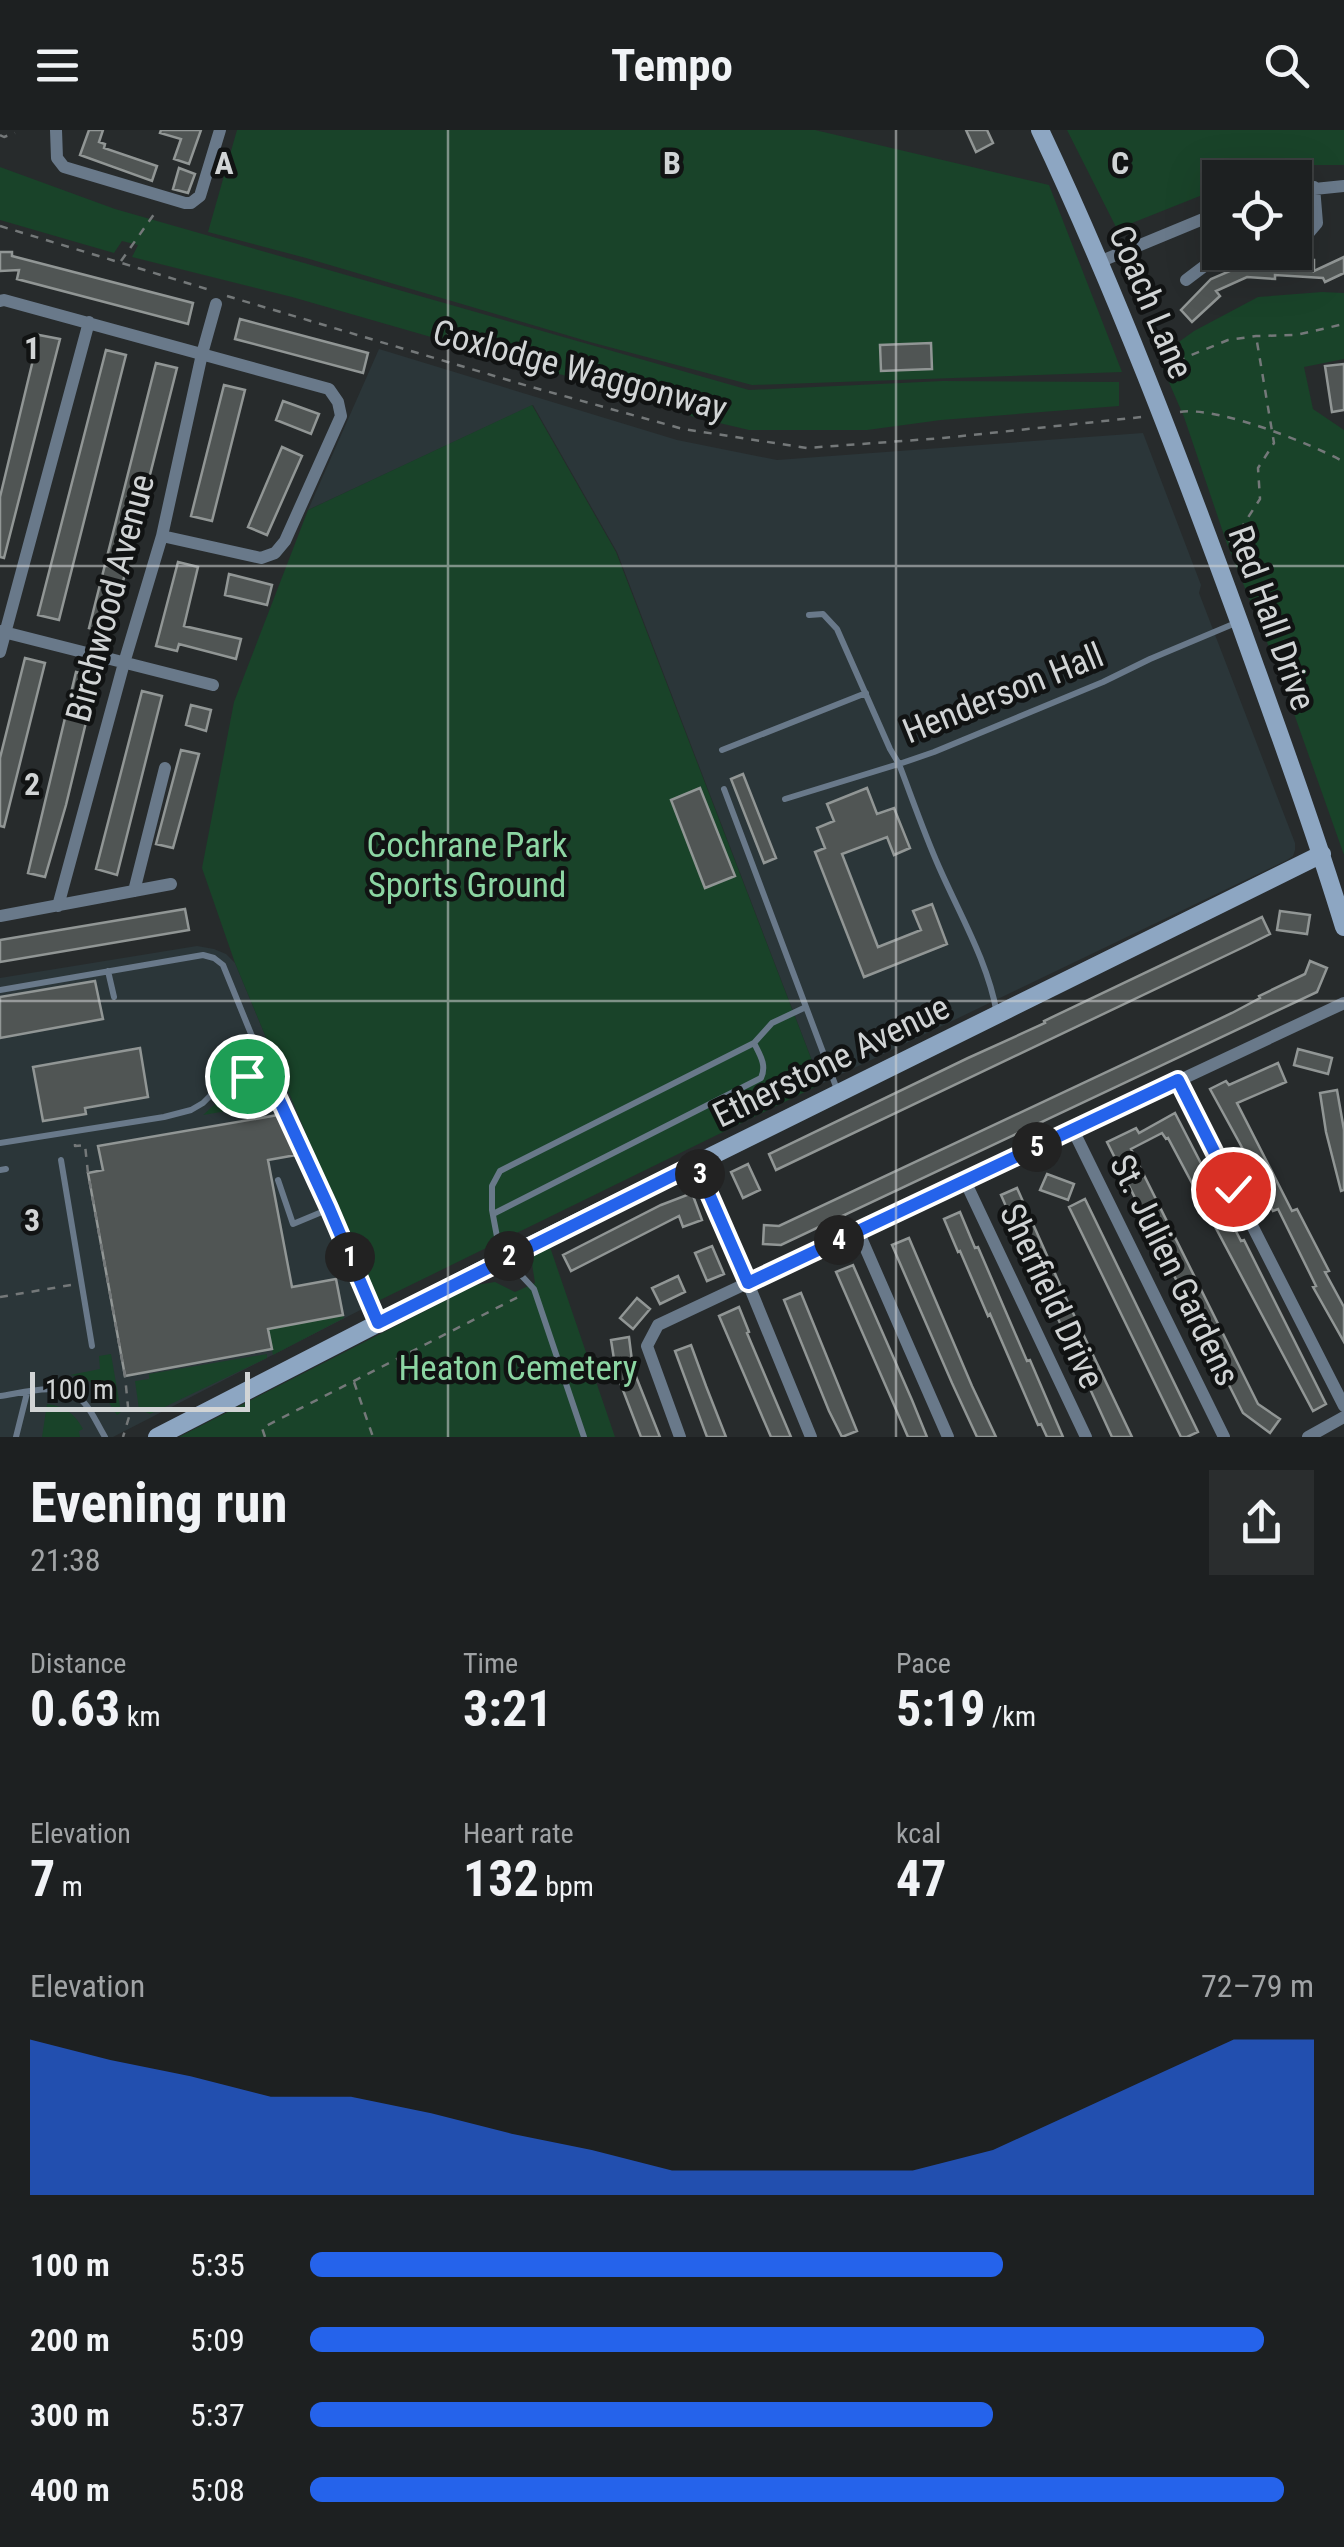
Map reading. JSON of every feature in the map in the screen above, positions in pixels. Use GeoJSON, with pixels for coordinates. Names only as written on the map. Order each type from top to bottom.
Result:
{"type":"FeatureCollection","features":[{"type":"Feature","properties":{"kind":"street"},"geometry":{"type":"LineString","coordinates":[[56,130],[56,158],[64,167],[184,204],[200,196],[220,130]]}},
{"type":"Feature","properties":{"kind":"street","name":"Coach Lane"},"geometry":{"type":"LineString","coordinates":[[1040,130],[1146,374],[1195,502]]}},
{"type":"Feature","properties":{"kind":"street"},"geometry":{"type":"LineString","coordinates":[[1312,229],[1317,223],[1314,187],[1344,186]]}},
{"type":"Feature","properties":{"kind":"street"},"geometry":{"type":"LineString","coordinates":[[1099,262],[1202,219]]}},
{"type":"Feature","properties":{"kind":"street"},"geometry":{"type":"LineString","coordinates":[[1186,280],[1202,268]]}},
{"type":"Feature","properties":{"kind":"street"},"geometry":{"type":"LineString","coordinates":[[0,301],[328,389],[338,402],[341,416],[285,541],[275,553],[261,558],[162,536]]}},
{"type":"Feature","properties":{"kind":"street","name":"Birchwood Avenue"},"geometry":{"type":"LineString","coordinates":[[58,906],[162,536],[216,304]]}},
{"type":"Feature","properties":{"kind":"street"},"geometry":{"type":"LineString","coordinates":[[0,652],[2,632],[89,322]]}},
{"type":"Feature","properties":{"kind":"street","name":"Red Hall Drive"},"geometry":{"type":"LineString","coordinates":[[1195,502],[1322,854],[1344,927]]}},
{"type":"Feature","properties":{"kind":"street"},"geometry":{"type":"LineString","coordinates":[[2,632],[213,685]]}},
{"type":"Feature","properties":{"kind":"street"},"geometry":{"type":"LineString","coordinates":[[134,891],[165,768]]}},
{"type":"Feature","properties":{"kind":"street","name":"Etherstone Avenue"},"geometry":{"type":"LineString","coordinates":[[157,1437],[505,1258],[1322,854]]}},
{"type":"Feature","properties":{"kind":"street"},"geometry":{"type":"LineString","coordinates":[[0,916],[171,884]]}},
{"type":"Feature","properties":{"kind":"street"},"geometry":{"type":"LineString","coordinates":[[680,1437],[646,1346],[658,1325],[1344,1003]]}},
{"type":"Feature","properties":{"kind":"street"},"geometry":{"type":"LineString","coordinates":[[1178,1080],[1344,1406]]}},
{"type":"Feature","properties":{"kind":"street","name":"St. Julien Gardens"},"geometry":{"type":"LineString","coordinates":[[1072,1130],[1224,1437]]}},
{"type":"Feature","properties":{"kind":"street"},"geometry":{"type":"LineString","coordinates":[[696,1164],[811,1437]]}},
{"type":"Feature","properties":{"kind":"street","name":"Sherfield Drive"},"geometry":{"type":"LineString","coordinates":[[965,1181],[1086,1437]]}},
{"type":"Feature","properties":{"kind":"street"},"geometry":{"type":"LineString","coordinates":[[858,1231],[948,1437]]}},
{"type":"Feature","properties":{"kind":"street"},"geometry":{"type":"LineString","coordinates":[[1308,1437],[1344,1417]]}},
{"type":"Feature","properties":{"kind":"lane","name":"Henderson Hall"},"geometry":{"type":"LineString","coordinates":[[809,615],[823,614],[837,629],[899,764],[1239,622]]}},
{"type":"Feature","properties":{"kind":"lane"},"geometry":{"type":"LineString","coordinates":[[722,750],[866,694]]}},
{"type":"Feature","properties":{"kind":"lane"},"geometry":{"type":"LineString","coordinates":[[785,799],[899,764],[978,953],[997,1015]]}},
{"type":"Feature","properties":{"kind":"lane"},"geometry":{"type":"LineString","coordinates":[[724,790],[839,1094]]}},
{"type":"Feature","properties":{"kind":"lane"},"geometry":{"type":"LineString","coordinates":[[0,990],[203,956],[223,965],[378,1323]]}},
{"type":"Feature","properties":{"kind":"lane"},"geometry":{"type":"LineString","coordinates":[[108,972],[114,997]]}},
{"type":"Feature","properties":{"kind":"lane"},"geometry":{"type":"LineString","coordinates":[[584,1437],[534,1289],[505,1258],[498,1242],[492,1186],[500,1171],[754,1043],[772,1023],[806,1007]]}},
{"type":"Feature","properties":{"kind":"lane"},"geometry":{"type":"LineString","coordinates":[[493,1214],[761,1078],[765,1070],[754,1043]]}},
{"type":"Feature","properties":{"kind":"lane"},"geometry":{"type":"LineString","coordinates":[[0,1143],[164,1117],[203,1103],[234,1076],[269,1078]]}},
{"type":"Feature","properties":{"kind":"lane"},"geometry":{"type":"LineString","coordinates":[[61,1160],[92,1346]]}},
{"type":"Feature","properties":{"kind":"lane"},"geometry":{"type":"LineString","coordinates":[[278,1180],[293,1224],[329,1208]]}},
{"type":"Feature","properties":{"kind":"lane"},"geometry":{"type":"LineString","coordinates":[[0,1396],[58,1390],[78,1396],[104,1437]]}},
{"type":"Feature","properties":{"kind":"lane"},"geometry":{"type":"LineString","coordinates":[[16,1437],[27,1393]]}},
{"type":"Feature","properties":{"kind":"path"},"geometry":{"type":"LineString","coordinates":[[0,135],[16,133]]}},
{"type":"Feature","properties":{"kind":"path"},"geometry":{"type":"LineString","coordinates":[[120,262],[166,198]]}},
{"type":"Feature","properties":{"kind":"path","name":"Coxlodge Waggonway"},"geometry":{"type":"LineString","coordinates":[[0,226],[683,429],[807,448],[943,438],[1200,410],[1271,430],[1344,462]]}},
{"type":"Feature","properties":{"kind":"path"},"geometry":{"type":"LineString","coordinates":[[1146,374],[1228,340],[1296,334],[1344,324]]}},
{"type":"Feature","properties":{"kind":"path"},"geometry":{"type":"LineString","coordinates":[[1214,551],[1236,536],[1260,499],[1258,468],[1274,444],[1256,336]]}},
{"type":"Feature","properties":{"kind":"path"},"geometry":{"type":"LineString","coordinates":[[87,1156],[125,1376],[130,1417],[123,1437]]}},
{"type":"Feature","properties":{"kind":"path"},"geometry":{"type":"LineString","coordinates":[[0,1297],[82,1283]]}},
{"type":"Feature","properties":{"kind":"path"},"geometry":{"type":"LineString","coordinates":[[266,1437],[262,1428],[534,1289]]}},
{"type":"Feature","properties":{"kind":"path"},"geometry":{"type":"LineString","coordinates":[[353,1380],[372,1437]]}},
{"type":"Feature","properties":{"kind":"shaded area"},"geometry":{"type":"Polygon","coordinates":[[[379,349],[677,440],[777,460],[1143,433],[1201,585],[1199,593],[1295,843],[1293,856],[821,1084],[617,552],[533,405],[308,510],[379,349]]]}},
{"type":"Feature","properties":{"kind":"shaded area"},"geometry":{"type":"Polygon","coordinates":[[[197,946],[226,954],[235,963],[376,1302],[113,1437],[0,1437],[0,978],[197,946]]]}},
{"type":"Feature","properties":{"kind":"green space"},"geometry":{"type":"Polygon","coordinates":[[[237,130],[815,130],[1049,185],[1122,372],[752,385],[590,342],[208,232],[237,130]]]}},
{"type":"Feature","properties":{"kind":"green space"},"geometry":{"type":"Polygon","coordinates":[[[1067,130],[1344,130],[1344,165],[1312,165],[1312,160],[1202,160],[1202,195],[1117,229],[1067,130]]]}},
{"type":"Feature","properties":{"kind":"green space"},"geometry":{"type":"Polygon","coordinates":[[[0,167],[115,209],[749,390],[943,381],[1119,382],[1119,406],[867,430],[749,430],[292,297],[132,257],[138,245],[122,241],[114,253],[0,220],[0,167]]]}},
{"type":"Feature","properties":{"kind":"green space"},"geometry":{"type":"Polygon","coordinates":[[[1344,293],[1344,359],[1304,367],[1313,409],[1344,430],[1344,855],[1280,674],[1158,357],[1194,331],[1258,297],[1344,293]]]}},
{"type":"Feature","properties":{"kind":"green space","name":"Cochrane Park Sports Ground"},"geometry":{"type":"Polygon","coordinates":[[[532,405],[616,552],[821,1084],[376,1302],[235,963],[202,868],[234,702],[308,510],[532,405]]]}},
{"type":"Feature","properties":{"kind":"green space"},"geometry":{"type":"Polygon","coordinates":[[[244,1085],[261,1087],[267,1104],[203,1115],[232,1089],[244,1085]]]}},
{"type":"Feature","properties":{"kind":"green space","name":"Heaton Cemetery"},"geometry":{"type":"Polygon","coordinates":[[[550,1247],[615,1437],[179,1437],[476,1285],[495,1282],[515,1292],[535,1283],[531,1257],[550,1247]]]}},
{"type":"Feature","properties":{"kind":"green space"},"geometry":{"type":"Polygon","coordinates":[[[343,1315],[344,1318],[273,1355],[268,1329],[343,1315]]]}},
{"type":"Feature","properties":{"kind":"green space"},"geometry":{"type":"Polygon","coordinates":[[[111,1354],[121,1412],[117,1415],[94,1384],[70,1375],[100,1369],[99,1356],[111,1354]]]}},
{"type":"Feature","properties":{"kind":"green space"},"geometry":{"type":"Polygon","coordinates":[[[267,1354],[267,1358],[150,1414],[139,1409],[135,1381],[149,1379],[149,1374],[267,1354]]]}},
{"type":"Feature","properties":{"kind":"green space"},"geometry":{"type":"Polygon","coordinates":[[[47,1404],[73,1415],[83,1429],[79,1431],[80,1437],[42,1437],[47,1404]]]}},
{"type":"Feature","properties":{"kind":"building"},"geometry":{"type":"Polygon","coordinates":[[[89,130],[103,130],[99,142],[105,144],[104,148],[157,166],[152,181],[80,155],[89,130]]]}},
{"type":"Feature","properties":{"kind":"building"},"geometry":{"type":"Polygon","coordinates":[[[201,130],[189,164],[174,159],[181,139],[160,133],[201,130]]]}},
{"type":"Feature","properties":{"kind":"building"},"geometry":{"type":"Polygon","coordinates":[[[966,130],[987,130],[993,143],[976,152],[966,130]]]}},
{"type":"Feature","properties":{"kind":"building"},"geometry":{"type":"Polygon","coordinates":[[[179,168],[195,174],[188,193],[173,189],[179,168]]]}},
{"type":"Feature","properties":{"kind":"building"},"geometry":{"type":"Polygon","coordinates":[[[0,252],[12,252],[12,256],[193,303],[188,324],[17,279],[19,270],[0,271],[0,252]]]}},
{"type":"Feature","properties":{"kind":"building"},"geometry":{"type":"Polygon","coordinates":[[[1344,257],[1344,273],[1325,282],[1323,278],[1247,277],[1216,291],[1220,296],[1192,322],[1181,310],[1211,279],[1232,270],[1312,270],[1312,260],[1314,271],[1344,257]]]}},
{"type":"Feature","properties":{"kind":"building"},"geometry":{"type":"Polygon","coordinates":[[[240,319],[368,353],[363,373],[235,339],[240,319]]]}},
{"type":"Feature","properties":{"kind":"building"},"geometry":{"type":"Polygon","coordinates":[[[39,335],[60,339],[4,558],[0,557],[0,497],[39,335]]]}},
{"type":"Feature","properties":{"kind":"building"},"geometry":{"type":"Polygon","coordinates":[[[931,343],[932,369],[881,371],[880,345],[931,343]]]}},
{"type":"Feature","properties":{"kind":"building"},"geometry":{"type":"Polygon","coordinates":[[[106,350],[126,355],[59,620],[38,615],[106,350]]]}},
{"type":"Feature","properties":{"kind":"building"},"geometry":{"type":"Polygon","coordinates":[[[156,363],[177,368],[110,633],[89,628],[156,363]]]}},
{"type":"Feature","properties":{"kind":"building"},"geometry":{"type":"Polygon","coordinates":[[[1344,364],[1344,410],[1332,412],[1325,366],[1344,364]]]}},
{"type":"Feature","properties":{"kind":"building"},"geometry":{"type":"Polygon","coordinates":[[[224,385],[245,390],[212,521],[191,516],[224,385]]]}},
{"type":"Feature","properties":{"kind":"building"},"geometry":{"type":"Polygon","coordinates":[[[283,401],[319,414],[311,434],[276,420],[283,401]]]}},
{"type":"Feature","properties":{"kind":"building"},"geometry":{"type":"Polygon","coordinates":[[[282,447],[302,456],[267,535],[248,527],[282,447]]]}},
{"type":"Feature","properties":{"kind":"building"},"geometry":{"type":"Polygon","coordinates":[[[178,562],[198,567],[184,626],[241,639],[236,659],[179,644],[177,651],[156,646],[178,562]]]}},
{"type":"Feature","properties":{"kind":"building"},"geometry":{"type":"Polygon","coordinates":[[[229,574],[272,585],[267,605],[225,595],[229,574]]]}},
{"type":"Feature","properties":{"kind":"building"},"geometry":{"type":"Polygon","coordinates":[[[25,658],[45,663],[4,827],[0,826],[0,758],[25,658]]]}},
{"type":"Feature","properties":{"kind":"building"},"geometry":{"type":"Polygon","coordinates":[[[76,672],[97,677],[45,877],[28,873],[76,672]]]}},
{"type":"Feature","properties":{"kind":"building"},"geometry":{"type":"Polygon","coordinates":[[[142,691],[162,696],[117,875],[96,869],[142,691]]]}},
{"type":"Feature","properties":{"kind":"building"},"geometry":{"type":"Polygon","coordinates":[[[191,705],[211,710],[206,731],[186,725],[191,705]]]}},
{"type":"Feature","properties":{"kind":"building"},"geometry":{"type":"Polygon","coordinates":[[[181,750],[199,754],[173,848],[156,844],[181,750]]]}},
{"type":"Feature","properties":{"kind":"building"},"geometry":{"type":"Polygon","coordinates":[[[743,774],[776,858],[764,863],[731,779],[743,774]]]}},
{"type":"Feature","properties":{"kind":"building"},"geometry":{"type":"Polygon","coordinates":[[[700,788],[735,876],[705,888],[671,800],[700,788]]]}},
{"type":"Feature","properties":{"kind":"building"},"geometry":{"type":"Polygon","coordinates":[[[867,788],[877,814],[894,808],[910,848],[894,855],[887,837],[842,854],[878,947],[921,930],[913,911],[932,904],[947,944],[864,977],[815,852],[825,848],[817,828],[834,821],[827,804],[867,788]]]}},
{"type":"Feature","properties":{"kind":"building"},"geometry":{"type":"Polygon","coordinates":[[[185,909],[189,930],[0,962],[0,940],[185,909]]]}},
{"type":"Feature","properties":{"kind":"building"},"geometry":{"type":"Polygon","coordinates":[[[1280,911],[1310,915],[1307,934],[1277,930],[1280,911]]]}},
{"type":"Feature","properties":{"kind":"building"},"geometry":{"type":"Polygon","coordinates":[[[1262,917],[1270,934],[776,1170],[769,1154],[1262,917]]]}},
{"type":"Feature","properties":{"kind":"building"},"geometry":{"type":"Polygon","coordinates":[[[1310,961],[1327,968],[1317,992],[781,1245],[763,1244],[764,1225],[779,1226],[1232,1013],[1305,974],[1310,961]]]}},
{"type":"Feature","properties":{"kind":"building"},"geometry":{"type":"Polygon","coordinates":[[[95,981],[103,1019],[0,1038],[0,997],[95,981]]]}},
{"type":"Feature","properties":{"kind":"building"},"geometry":{"type":"Polygon","coordinates":[[[140,1048],[148,1097],[85,1108],[86,1114],[43,1121],[33,1067],[140,1048]]]}},
{"type":"Feature","properties":{"kind":"building"},"geometry":{"type":"Polygon","coordinates":[[[1298,1049],[1332,1058],[1328,1074],[1294,1065],[1298,1049]]]}},
{"type":"Feature","properties":{"kind":"building"},"geometry":{"type":"Polygon","coordinates":[[[1278,1063],[1286,1082],[1237,1103],[1292,1211],[1297,1209],[1329,1271],[1325,1272],[1344,1307],[1344,1342],[1313,1287],[1316,1286],[1278,1209],[1273,1211],[1210,1089],[1226,1081],[1229,1085],[1278,1063]]]}},
{"type":"Feature","properties":{"kind":"building"},"geometry":{"type":"Polygon","coordinates":[[[1337,1090],[1344,1130],[1341,1191],[1320,1093],[1337,1090]]]}},
{"type":"Feature","properties":{"kind":"building"},"geometry":{"type":"Polygon","coordinates":[[[1175,1113],[1326,1404],[1313,1411],[1168,1138],[1162,1133],[1131,1149],[1258,1404],[1280,1419],[1270,1433],[1243,1413],[1107,1142],[1136,1128],[1139,1133],[1175,1113]]]}},
{"type":"Feature","properties":{"kind":"building"},"geometry":{"type":"Polygon","coordinates":[[[278,1115],[296,1155],[268,1160],[292,1287],[336,1279],[343,1315],[268,1329],[272,1349],[125,1376],[88,1173],[103,1170],[98,1146],[278,1115]]]}},
{"type":"Feature","properties":{"kind":"building"},"geometry":{"type":"Polygon","coordinates":[[[748,1164],[760,1190],[743,1198],[731,1172],[748,1164]]]}},
{"type":"Feature","properties":{"kind":"building"},"geometry":{"type":"Polygon","coordinates":[[[1047,1174],[1074,1184],[1068,1200],[1040,1190],[1047,1174]]]}},
{"type":"Feature","properties":{"kind":"building"},"geometry":{"type":"Polygon","coordinates":[[[1017,1188],[1132,1437],[1112,1437],[1042,1289],[1001,1195],[1017,1188]]]}},
{"type":"Feature","properties":{"kind":"building"},"geometry":{"type":"Polygon","coordinates":[[[692,1193],[702,1220],[683,1227],[679,1216],[571,1271],[563,1255],[692,1193]]]}},
{"type":"Feature","properties":{"kind":"building"},"geometry":{"type":"Polygon","coordinates":[[[1085,1199],[1198,1432],[1181,1437],[1069,1207],[1085,1199]]]}},
{"type":"Feature","properties":{"kind":"building"},"geometry":{"type":"Polygon","coordinates":[[[960,1212],[1063,1437],[1047,1437],[1038,1425],[990,1314],[958,1252],[944,1219],[960,1212]]]}},
{"type":"Feature","properties":{"kind":"building"},"geometry":{"type":"Polygon","coordinates":[[[909,1238],[996,1437],[977,1437],[952,1383],[892,1245],[909,1238]]]}},
{"type":"Feature","properties":{"kind":"building"},"geometry":{"type":"Polygon","coordinates":[[[712,1246],[724,1274],[707,1281],[695,1253],[712,1246]]]}},
{"type":"Feature","properties":{"kind":"building"},"geometry":{"type":"Polygon","coordinates":[[[853,1265],[927,1437],[908,1437],[836,1272],[853,1265]]]}},
{"type":"Feature","properties":{"kind":"building"},"geometry":{"type":"Polygon","coordinates":[[[678,1276],[685,1292],[660,1304],[652,1288],[678,1276]]]}},
{"type":"Feature","properties":{"kind":"building"},"geometry":{"type":"Polygon","coordinates":[[[801,1293],[857,1431],[842,1437],[784,1300],[801,1293]]]}},
{"type":"Feature","properties":{"kind":"building"},"geometry":{"type":"Polygon","coordinates":[[[637,1298],[650,1309],[633,1329],[620,1318],[637,1298]]]}},
{"type":"Feature","properties":{"kind":"building"},"geometry":{"type":"Polygon","coordinates":[[[739,1307],[791,1437],[771,1437],[719,1316],[739,1307]]]}},
{"type":"Feature","properties":{"kind":"building"},"geometry":{"type":"Polygon","coordinates":[[[629,1337],[633,1369],[660,1437],[641,1437],[616,1372],[611,1340],[629,1337]]]}},
{"type":"Feature","properties":{"kind":"building"},"geometry":{"type":"Polygon","coordinates":[[[691,1345],[726,1437],[707,1437],[675,1351],[691,1345]]]}},
{"type":"Feature","properties":{"kind":"route"},"geometry":{"type":"LineString","coordinates":[[247,1076],[269,1078],[378,1323],[696,1164],[748,1283],[1178,1080],[1233,1189]]}}]}
